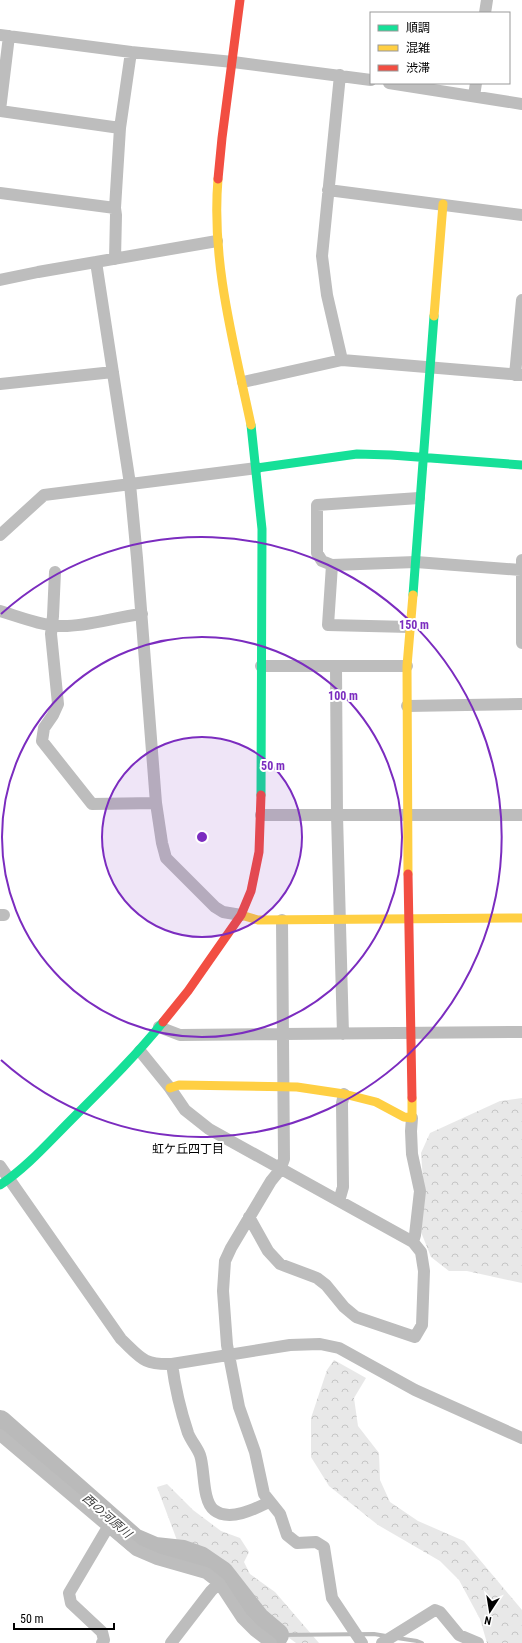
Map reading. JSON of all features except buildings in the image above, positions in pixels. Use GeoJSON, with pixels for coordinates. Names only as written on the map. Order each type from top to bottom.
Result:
{"type":"FeatureCollection","features":[{"type":"Feature","properties":{"kind":"street"},"geometry":{"type":"LineString","coordinates":[[5,1182],[48,1144],[140,1051],[188,991],[241,915],[251,891],[259,852],[261,815],[262,529],[252,428],[223,289],[217,241],[217,192],[222,138],[240,0]]}},
{"type":"Feature","properties":{"kind":"street"},"geometry":{"type":"LineString","coordinates":[[486,12],[487,0]]}},
{"type":"Feature","properties":{"kind":"street"},"geometry":{"type":"LineString","coordinates":[[120,128],[0,111],[5,36],[131,52],[233,62],[370,80]]}},
{"type":"Feature","properties":{"kind":"street"},"geometry":{"type":"LineString","coordinates":[[115,259],[115,208],[120,128],[131,52]]}},
{"type":"Feature","properties":{"kind":"street"},"geometry":{"type":"LineString","coordinates":[[340,75],[322,256],[328,295],[342,360]]}},
{"type":"Feature","properties":{"kind":"street"},"geometry":{"type":"LineString","coordinates":[[396,84],[522,104]]}},
{"type":"Feature","properties":{"kind":"street"},"geometry":{"type":"LineString","coordinates":[[474,96],[476,84]]}},
{"type":"Feature","properties":{"kind":"street"},"geometry":{"type":"LineString","coordinates":[[328,190],[522,215]]}},
{"type":"Feature","properties":{"kind":"street"},"geometry":{"type":"LineString","coordinates":[[0,194],[115,208]]}},
{"type":"Feature","properties":{"kind":"street"},"geometry":{"type":"LineString","coordinates":[[413,1242],[420,1190],[412,1154],[411,1131],[412,1033],[407,815],[407,666],[416,562],[422,458],[443,204]]}},
{"type":"Feature","properties":{"kind":"street"},"geometry":{"type":"LineString","coordinates":[[0,280],[217,241]]}},
{"type":"Feature","properties":{"kind":"street"},"geometry":{"type":"LineString","coordinates":[[96,262],[130,484],[142,614],[156,803],[162,843],[166,858],[222,912],[258,920],[522,918]]}},
{"type":"Feature","properties":{"kind":"street"},"geometry":{"type":"LineString","coordinates":[[243,382],[342,360],[518,375],[522,300]]}},
{"type":"Feature","properties":{"kind":"street"},"geometry":{"type":"LineString","coordinates":[[0,384],[113,372]]}},
{"type":"Feature","properties":{"kind":"street"},"geometry":{"type":"LineString","coordinates":[[0,534],[44,495],[357,454],[391,455],[522,465]]}},
{"type":"Feature","properties":{"kind":"street"},"geometry":{"type":"LineString","coordinates":[[419,498],[317,505],[317,553],[322,561],[332,565],[416,562],[522,565],[522,643]]}},
{"type":"Feature","properties":{"kind":"street"},"geometry":{"type":"LineString","coordinates":[[332,565],[328,625],[410,627]]}},
{"type":"Feature","properties":{"kind":"street"},"geometry":{"type":"LineString","coordinates":[[55,572],[51,634],[58,704],[53,715],[44,728],[42,741],[92,804],[156,803]]}},
{"type":"Feature","properties":{"kind":"street"},"geometry":{"type":"LineString","coordinates":[[0,611],[52,625],[62,626],[86,625],[142,614]]}},
{"type":"Feature","properties":{"kind":"street"},"geometry":{"type":"LineString","coordinates":[[261,666],[407,666]]}},
{"type":"Feature","properties":{"kind":"street"},"geometry":{"type":"LineString","coordinates":[[336,666],[337,815],[343,1034]]}},
{"type":"Feature","properties":{"kind":"street"},"geometry":{"type":"LineString","coordinates":[[407,706],[522,704]]}},
{"type":"Feature","properties":{"kind":"street"},"geometry":{"type":"LineString","coordinates":[[261,815],[522,814]]}},
{"type":"Feature","properties":{"kind":"street"},"geometry":{"type":"LineString","coordinates":[[282,920],[285,1086],[284,1159],[280,1170],[249,1217],[225,1261],[223,1291],[229,1356],[238,1407],[255,1452],[264,1494],[280,1514],[287,1535],[297,1543],[316,1542],[324,1547],[332,1598],[362,1643]]}},
{"type":"Feature","properties":{"kind":"street"},"geometry":{"type":"LineString","coordinates":[[159,1027],[180,1035],[522,1032]]}},
{"type":"Feature","properties":{"kind":"street"},"geometry":{"type":"LineString","coordinates":[[140,1051],[170,1088],[185,1110],[209,1129],[280,1170],[413,1242],[420,1252],[424,1271],[422,1325],[415,1337],[356,1317],[344,1308],[326,1285],[318,1278],[280,1264],[268,1251],[249,1217]]}},
{"type":"Feature","properties":{"kind":"street"},"geometry":{"type":"LineString","coordinates":[[170,1088],[179,1085],[285,1086],[344,1094],[376,1102],[404,1117],[412,1118]]}},
{"type":"Feature","properties":{"kind":"street"},"geometry":{"type":"LineString","coordinates":[[339,1201],[343,1188],[342,1103],[344,1094]]}},
{"type":"Feature","properties":{"kind":"street"},"geometry":{"type":"LineString","coordinates":[[0,1166],[5,1182],[121,1339],[142,1359],[157,1365],[172,1364],[290,1345],[320,1344],[339,1348],[415,1390],[522,1438]]}},
{"type":"Feature","properties":{"kind":"street"},"geometry":{"type":"LineString","coordinates":[[172,1364],[188,1434],[200,1454],[209,1504],[215,1511],[231,1516],[269,1502]]}},
{"type":"Feature","properties":{"kind":"street"},"geometry":{"type":"LineString","coordinates":[[0,1435],[136,1550],[157,1559],[206,1573],[219,1583],[242,1618],[255,1631],[271,1643]]}},
{"type":"Feature","properties":{"kind":"street"},"geometry":{"type":"LineString","coordinates":[[102,1643],[104,1640],[102,1632],[71,1602],[69,1593],[108,1527]]}},
{"type":"Feature","properties":{"kind":"street"},"geometry":{"type":"LineString","coordinates":[[171,1643],[211,1591],[219,1583]]}},
{"type":"Feature","properties":{"kind":"street"},"geometry":{"type":"LineString","coordinates":[[382,1643],[435,1610],[440,1612],[459,1635],[478,1643]]}},
{"type":"Feature","properties":{"kind":"green space"},"geometry":{"type":"Polygon","coordinates":[[[522,1098],[522,1283],[467,1271],[449,1271],[431,1257],[421,1232],[424,1192],[421,1153],[430,1133],[500,1101],[522,1098]]]}},
{"type":"Feature","properties":{"kind":"green space"},"geometry":{"type":"Polygon","coordinates":[[[334,1360],[366,1378],[354,1398],[358,1426],[379,1453],[380,1480],[390,1502],[418,1521],[464,1541],[522,1610],[522,1643],[487,1643],[480,1619],[459,1580],[440,1561],[378,1525],[329,1486],[311,1457],[311,1418],[327,1370],[334,1360]]]}},
{"type":"Feature","properties":{"kind":"green space"},"geometry":{"type":"Polygon","coordinates":[[[167,1484],[193,1510],[221,1531],[240,1538],[249,1552],[244,1562],[250,1574],[275,1592],[319,1643],[296,1643],[269,1623],[251,1607],[225,1572],[178,1543],[157,1487],[167,1484]]]}},
{"type":"Feature","properties":{"kind":"waterway","name":"西の河原川"},"geometry":{"type":"LineString","coordinates":[[0,1422],[134,1540],[155,1549],[183,1552],[200,1558],[222,1573],[258,1619],[277,1635]]}},
{"type":"Feature","properties":{"kind":"waterway"},"geometry":{"type":"LineString","coordinates":[[278,1643],[277,1635],[374,1634],[386,1636]]}},
{"type":"Feature","properties":{"kind":"waterway"},"geometry":{"type":"LineString","coordinates":[[397,1638],[422,1643]]}},
{"type":"Feature","properties":{"kind":"traffic: fast"},"geometry":{"type":"LineString","coordinates":[[413,595],[434,316]]}},
{"type":"Feature","properties":{"kind":"traffic: fast"},"geometry":{"type":"LineString","coordinates":[[251,425],[262,529],[261,795]]}},
{"type":"Feature","properties":{"kind":"traffic: fast"},"geometry":{"type":"LineString","coordinates":[[257,468],[357,454],[391,455],[522,465]]}},
{"type":"Feature","properties":{"kind":"traffic: fast"},"geometry":{"type":"LineString","coordinates":[[0,1185],[28,1163],[118,1073],[163,1022]]}},
{"type":"Feature","properties":{"kind":"traffic: slow"},"geometry":{"type":"LineString","coordinates":[[218,179],[217,210],[221,272],[231,333],[251,425]]}},
{"type":"Feature","properties":{"kind":"traffic: slow"},"geometry":{"type":"LineString","coordinates":[[434,316],[443,204]]}},
{"type":"Feature","properties":{"kind":"traffic: slow"},"geometry":{"type":"LineString","coordinates":[[408,874],[407,666],[413,595]]}},
{"type":"Feature","properties":{"kind":"traffic: slow"},"geometry":{"type":"LineString","coordinates":[[241,915],[258,920],[522,918]]}},
{"type":"Feature","properties":{"kind":"traffic: slow"},"geometry":{"type":"LineString","coordinates":[[170,1088],[179,1085],[297,1087],[344,1094],[376,1102],[404,1117],[412,1118],[412,1098]]}},
{"type":"Feature","properties":{"kind":"traffic: jam"},"geometry":{"type":"LineString","coordinates":[[218,179],[240,0]]}},
{"type":"Feature","properties":{"kind":"traffic: jam"},"geometry":{"type":"LineString","coordinates":[[163,1022],[188,991],[241,915],[251,891],[259,852],[261,795]]}},
{"type":"Feature","properties":{"kind":"traffic: jam"},"geometry":{"type":"LineString","coordinates":[[408,874],[412,1098]]}},
{"type":"Feature","properties":{"kind":"district","name":"虹ケ丘四丁目"},"geometry":{"type":"Point","coordinates":[188,1149]}}]}
